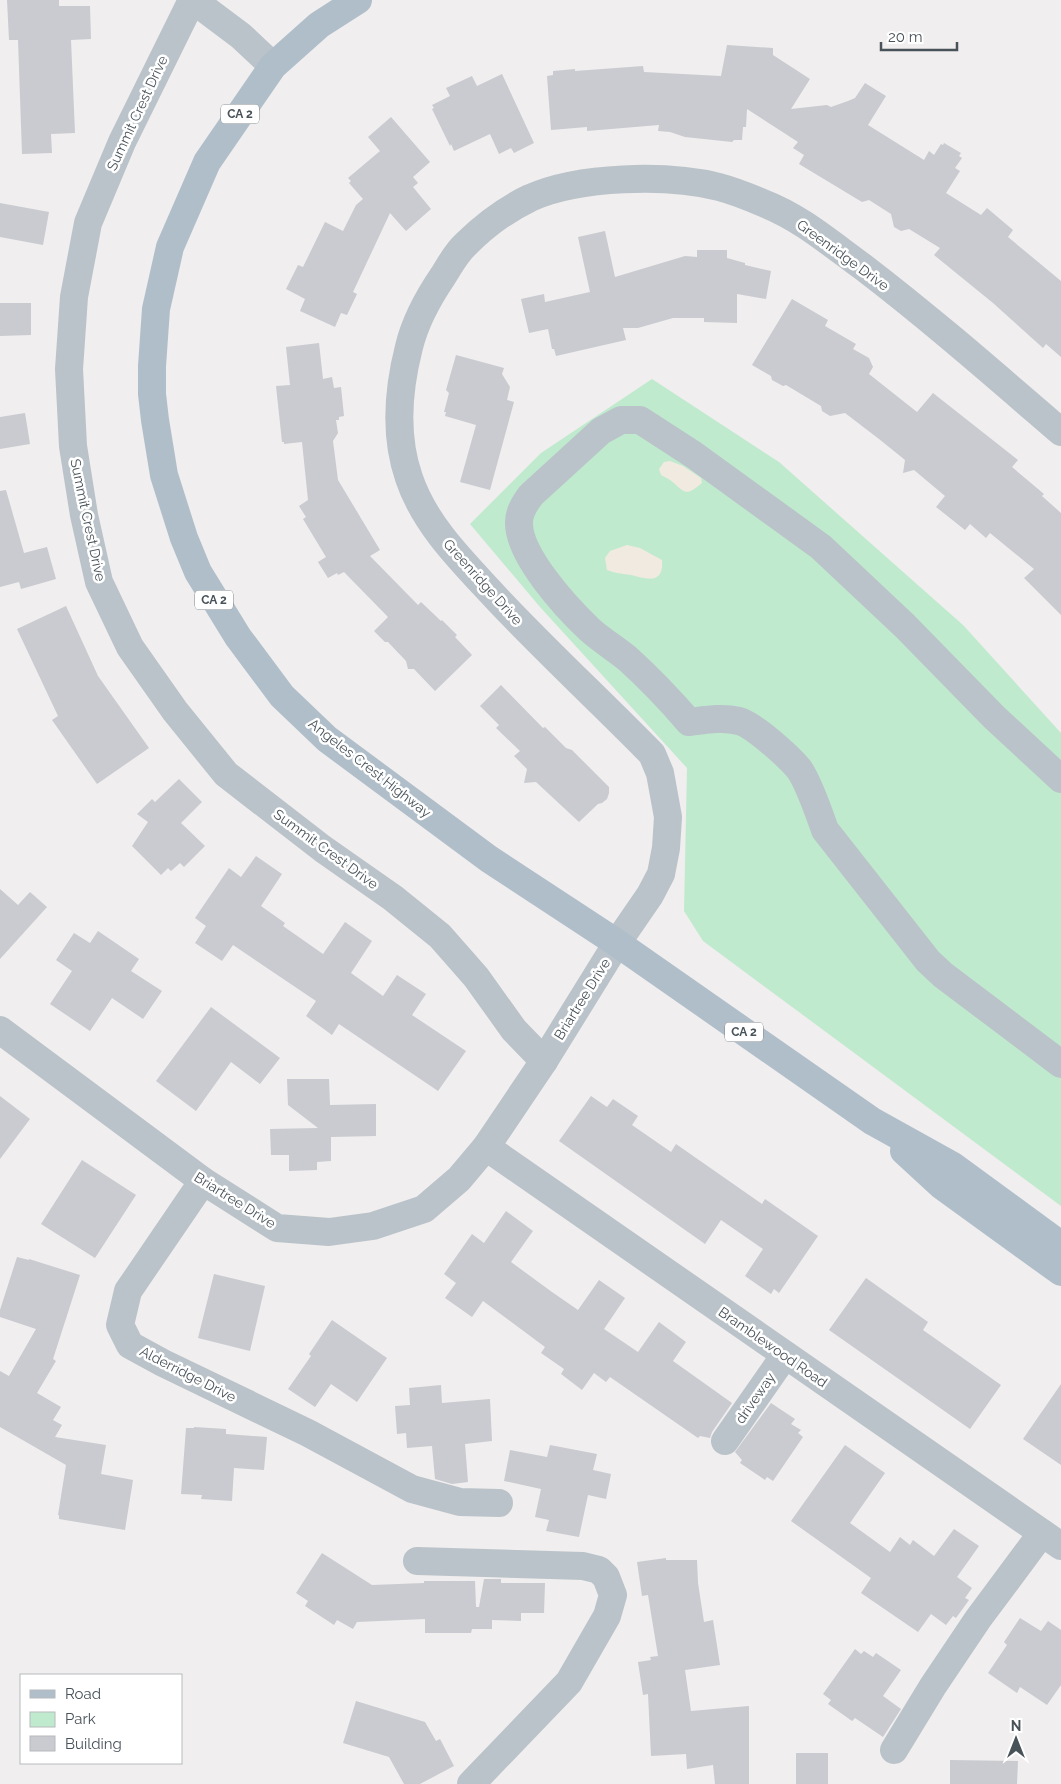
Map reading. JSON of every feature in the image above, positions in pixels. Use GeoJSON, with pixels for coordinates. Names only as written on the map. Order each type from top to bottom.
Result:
{"type":"FeatureCollection","features":[{"type":"Feature","properties":{"kind":"main road","name":"Angeles Crest Highway"},"geometry":{"type":"LineString","coordinates":[[358,0],[319,25],[273,66],[207,162],[170,247],[156,309],[152,366],[153,402],[164,475],[184,538],[198,572],[238,637],[282,696],[327,739],[488,859],[617,943],[872,1121],[953,1166],[1061,1245]]}},
{"type":"Feature","properties":{"kind":"main road","name":"Angeles Crest Highway"},"geometry":{"type":"LineString","coordinates":[[872,1121],[942,1186],[1061,1272]]}},
{"type":"Feature","properties":{"kind":"street"},"geometry":{"type":"LineString","coordinates":[[192,0],[241,36],[273,66]]}},
{"type":"Feature","properties":{"kind":"street","name":"Summit Crest Drive"},"geometry":{"type":"LineString","coordinates":[[192,0],[122,142],[88,223],[74,297],[69,369],[73,446],[84,515],[99,582],[130,647],[175,711],[226,774],[323,849],[393,898],[440,936],[476,977],[514,1030],[544,1061]]}},
{"type":"Feature","properties":{"kind":"street","name":"Greenridge Drive"},"geometry":{"type":"LineString","coordinates":[[617,943],[650,895],[661,874],[666,848],[668,817],[664,788],[658,766],[652,754],[526,629],[450,549],[419,502],[408,476],[401,443],[398,407],[402,374],[413,331],[434,290],[463,246],[496,218],[530,198],[568,186],[606,180],[669,180],[718,187],[767,204],[813,230],[901,297],[1061,432]]}},
{"type":"Feature","properties":{"kind":"street"},"geometry":{"type":"LineString","coordinates":[[1061,779],[994,716],[905,626],[821,547],[694,455],[640,420],[621,420],[602,431],[530,495],[522,508],[519,522],[522,543],[553,590],[590,629],[628,659],[689,722],[721,719],[741,722],[762,734],[800,770],[818,808],[825,830],[928,961],[943,975],[1061,1064]]}},
{"type":"Feature","properties":{"kind":"street","name":"Briartree Drive"},"geometry":{"type":"LineString","coordinates":[[0,1030],[203,1181],[277,1228],[329,1232],[373,1226],[424,1209],[459,1179],[486,1147],[544,1061],[617,943]]}},
{"type":"Feature","properties":{"kind":"street","name":"Bramblewood Road"},"geometry":{"type":"LineString","coordinates":[[486,1147],[1052,1539]]}},
{"type":"Feature","properties":{"kind":"street","name":"Alderridge Drive"},"geometry":{"type":"LineString","coordinates":[[203,1181],[128,1291],[120,1325],[130,1345],[163,1363],[308,1433],[412,1489],[460,1502],[500,1503]]}},
{"type":"Feature","properties":{"kind":"street","name":"driveway"},"geometry":{"type":"LineString","coordinates":[[725,1442],[785,1355]]}},
{"type":"Feature","properties":{"kind":"street"},"geometry":{"type":"LineString","coordinates":[[894,1750],[933,1686],[978,1619],[1052,1539]]}},
{"type":"Feature","properties":{"kind":"street"},"geometry":{"type":"LineString","coordinates":[[417,1561],[583,1566],[599,1570],[606,1577],[613,1595],[608,1616],[569,1682],[470,1784]]}},
{"type":"Feature","properties":{"kind":"green space"},"geometry":{"type":"Polygon","coordinates":[[[652,379],[779,462],[963,625],[1061,733],[1061,1206],[703,941],[684,911],[687,768],[540,607],[470,524],[541,453],[652,379]]]}},
{"type":"Feature","properties":{"kind":"sand"},"geometry":{"type":"Polygon","coordinates":[[[670,461],[683,466],[701,478],[702,483],[691,491],[685,492],[682,490],[672,481],[661,475],[659,469],[664,462],[670,461]]]}},
{"type":"Feature","properties":{"kind":"sand"},"geometry":{"type":"Polygon","coordinates":[[[627,545],[640,548],[662,560],[662,568],[657,577],[648,579],[607,570],[605,558],[610,551],[627,545]]]}},
{"type":"Feature","properties":{"kind":"building"},"geometry":{"type":"Polygon","coordinates":[[[7,0],[59,0],[59,6],[90,6],[91,39],[71,40],[75,133],[51,134],[52,153],[22,154],[18,40],[9,40],[7,0]]]}},
{"type":"Feature","properties":{"kind":"building"},"geometry":{"type":"Polygon","coordinates":[[[727,45],[773,48],[773,55],[810,79],[791,109],[827,105],[831,107],[855,98],[865,83],[886,96],[868,125],[924,160],[929,151],[934,155],[941,144],[943,145],[944,143],[961,153],[959,156],[962,158],[955,168],[960,171],[946,193],[981,215],[987,208],[1013,230],[1008,237],[1061,281],[1061,357],[1046,344],[1043,348],[993,303],[934,255],[940,248],[909,229],[901,231],[894,227],[891,214],[869,200],[862,202],[799,164],[804,155],[793,148],[798,142],[747,109],[746,127],[743,127],[742,140],[734,140],[732,142],[685,137],[670,132],[658,131],[659,125],[587,131],[587,127],[551,130],[547,76],[553,75],[553,71],[643,66],[644,72],[721,76],[727,45]]]}},
{"type":"Feature","properties":{"kind":"building"},"geometry":{"type":"Polygon","coordinates":[[[502,74],[534,143],[514,153],[511,148],[499,154],[490,134],[454,151],[432,109],[434,108],[432,105],[450,96],[446,88],[472,76],[477,86],[502,74]]]}},
{"type":"Feature","properties":{"kind":"building"},"geometry":{"type":"Polygon","coordinates":[[[391,117],[430,162],[413,177],[418,183],[413,187],[431,209],[406,231],[390,213],[353,292],[357,294],[347,315],[341,313],[335,327],[300,311],[305,299],[286,289],[298,265],[303,267],[325,222],[343,231],[356,205],[363,199],[349,183],[351,181],[348,178],[380,151],[368,137],[391,117]]]}},
{"type":"Feature","properties":{"kind":"building"},"geometry":{"type":"Polygon","coordinates":[[[0,203],[49,212],[43,245],[0,237],[0,203]]]}},
{"type":"Feature","properties":{"kind":"building"},"geometry":{"type":"Polygon","coordinates":[[[605,231],[615,277],[685,256],[697,257],[697,250],[727,250],[727,258],[745,263],[745,265],[771,271],[766,299],[737,294],[737,323],[704,322],[704,318],[673,318],[638,328],[623,328],[626,340],[556,356],[554,349],[552,349],[548,329],[529,333],[521,299],[544,294],[545,302],[590,292],[578,237],[605,231]]]}},
{"type":"Feature","properties":{"kind":"building"},"geometry":{"type":"Polygon","coordinates":[[[792,299],[828,320],[825,326],[856,344],[853,349],[869,358],[873,367],[869,374],[917,412],[933,393],[1018,460],[1012,467],[1044,494],[1042,496],[1061,513],[1061,615],[1024,578],[1034,569],[990,533],[986,538],[970,524],[965,530],[936,507],[945,496],[914,470],[903,473],[905,460],[845,413],[830,416],[822,411],[821,406],[786,385],[783,386],[772,380],[771,376],[752,365],[792,299]]]}},
{"type":"Feature","properties":{"kind":"building"},"geometry":{"type":"Polygon","coordinates":[[[0,303],[31,303],[31,335],[0,336],[0,303]]]}},
{"type":"Feature","properties":{"kind":"building"},"geometry":{"type":"Polygon","coordinates":[[[319,343],[323,379],[332,377],[334,388],[341,387],[344,416],[336,420],[338,433],[333,441],[338,480],[380,550],[370,556],[418,605],[421,602],[442,620],[457,635],[455,637],[472,655],[435,691],[414,669],[408,669],[406,661],[388,642],[385,642],[374,631],[388,617],[344,572],[338,575],[337,573],[328,578],[318,562],[326,557],[303,519],[306,517],[299,506],[308,500],[302,442],[284,444],[282,442],[276,386],[290,385],[286,347],[319,343]]]}},
{"type":"Feature","properties":{"kind":"building"},"geometry":{"type":"Polygon","coordinates":[[[456,355],[504,368],[502,374],[510,387],[507,400],[514,402],[490,490],[460,482],[476,425],[445,416],[446,412],[444,412],[449,393],[446,390],[456,355]]]}},
{"type":"Feature","properties":{"kind":"building"},"geometry":{"type":"Polygon","coordinates":[[[25,413],[30,444],[0,449],[0,417],[25,413]]]}},
{"type":"Feature","properties":{"kind":"building"},"geometry":{"type":"Polygon","coordinates":[[[6,490],[24,553],[47,547],[56,579],[21,589],[19,582],[0,587],[0,491],[6,490]]]}},
{"type":"Feature","properties":{"kind":"building"},"geometry":{"type":"Polygon","coordinates":[[[66,606],[98,676],[149,748],[97,784],[52,720],[58,716],[17,629],[66,606]]]}},
{"type":"Feature","properties":{"kind":"building"},"geometry":{"type":"Polygon","coordinates":[[[501,685],[543,728],[545,727],[566,748],[572,750],[609,787],[607,799],[598,804],[579,822],[536,782],[524,783],[527,769],[514,756],[520,751],[496,728],[499,725],[480,706],[501,685]]]}},
{"type":"Feature","properties":{"kind":"building"},"geometry":{"type":"Polygon","coordinates":[[[179,779],[202,802],[181,823],[205,846],[184,867],[180,863],[171,871],[168,868],[161,875],[132,846],[148,822],[137,814],[152,799],[155,802],[179,779]]]}},
{"type":"Feature","properties":{"kind":"building"},"geometry":{"type":"Polygon","coordinates":[[[256,856],[282,874],[261,906],[285,923],[283,926],[323,954],[345,922],[372,941],[351,973],[383,996],[397,975],[426,994],[412,1015],[466,1051],[438,1091],[339,1024],[332,1035],[306,1016],[316,1001],[233,945],[222,961],[195,943],[206,926],[195,918],[229,868],[241,877],[256,856]]]}},
{"type":"Feature","properties":{"kind":"building"},"geometry":{"type":"Polygon","coordinates":[[[0,889],[18,905],[30,892],[47,907],[0,959],[0,889]]]}},
{"type":"Feature","properties":{"kind":"building"},"geometry":{"type":"Polygon","coordinates":[[[98,931],[139,959],[131,971],[162,991],[143,1019],[112,998],[90,1031],[50,1004],[72,971],[56,960],[74,933],[90,943],[98,931]]]}},
{"type":"Feature","properties":{"kind":"building"},"geometry":{"type":"Polygon","coordinates":[[[211,1007],[280,1058],[260,1084],[231,1062],[196,1111],[156,1081],[211,1007]]]}},
{"type":"Feature","properties":{"kind":"building"},"geometry":{"type":"Polygon","coordinates":[[[287,1079],[329,1079],[330,1105],[376,1104],[376,1136],[331,1137],[331,1161],[317,1162],[317,1170],[289,1171],[289,1155],[271,1155],[270,1129],[318,1128],[288,1105],[287,1079]]]}},
{"type":"Feature","properties":{"kind":"building"},"geometry":{"type":"Polygon","coordinates":[[[0,1096],[30,1119],[0,1159],[0,1096]]]}},
{"type":"Feature","properties":{"kind":"building"},"geometry":{"type":"Polygon","coordinates":[[[591,1096],[607,1107],[613,1099],[638,1116],[632,1125],[671,1152],[676,1144],[762,1204],[765,1199],[818,1236],[779,1293],[774,1289],[771,1294],[745,1276],[763,1249],[721,1220],[705,1244],[559,1141],[591,1096]]]}},
{"type":"Feature","properties":{"kind":"building"},"geometry":{"type":"Polygon","coordinates":[[[82,1160],[136,1195],[95,1258],[41,1224],[82,1160]]]}},
{"type":"Feature","properties":{"kind":"building"},"geometry":{"type":"Polygon","coordinates":[[[506,1211],[533,1231],[511,1262],[552,1292],[578,1310],[599,1280],[625,1298],[604,1329],[638,1352],[659,1322],[686,1342],[673,1361],[732,1403],[710,1438],[700,1436],[698,1438],[610,1377],[606,1382],[594,1373],[582,1390],[561,1374],[564,1369],[541,1353],[545,1347],[483,1301],[472,1317],[445,1298],[456,1283],[444,1274],[472,1234],[484,1243],[506,1211]]]}},
{"type":"Feature","properties":{"kind":"building"},"geometry":{"type":"Polygon","coordinates":[[[17,1257],[80,1275],[53,1359],[56,1361],[37,1393],[61,1407],[53,1420],[62,1425],[55,1437],[106,1445],[101,1474],[133,1480],[125,1530],[59,1519],[58,1515],[66,1465],[0,1427],[0,1371],[9,1376],[36,1329],[0,1317],[0,1310],[17,1257]]]}},
{"type":"Feature","properties":{"kind":"building"},"geometry":{"type":"Polygon","coordinates":[[[214,1274],[265,1286],[250,1351],[198,1338],[214,1274]]]}},
{"type":"Feature","properties":{"kind":"building"},"geometry":{"type":"Polygon","coordinates":[[[866,1278],[928,1322],[923,1330],[1001,1385],[970,1429],[829,1330],[866,1278]]]}},
{"type":"Feature","properties":{"kind":"building"},"geometry":{"type":"Polygon","coordinates":[[[332,1320],[387,1358],[357,1402],[331,1384],[315,1407],[288,1389],[311,1356],[309,1354],[332,1320]]]}},
{"type":"Feature","properties":{"kind":"building"},"geometry":{"type":"Polygon","coordinates":[[[1061,1384],[1061,1465],[1023,1439],[1061,1384]]]}},
{"type":"Feature","properties":{"kind":"building"},"geometry":{"type":"Polygon","coordinates":[[[441,1385],[442,1403],[490,1399],[492,1441],[465,1444],[468,1482],[452,1484],[435,1479],[432,1446],[407,1448],[406,1433],[397,1434],[395,1406],[410,1405],[409,1388],[441,1385]]]}},
{"type":"Feature","properties":{"kind":"building"},"geometry":{"type":"Polygon","coordinates":[[[771,1403],[795,1419],[791,1424],[801,1430],[798,1433],[803,1437],[773,1481],[767,1477],[765,1480],[740,1463],[742,1460],[735,1452],[771,1403]]]}},
{"type":"Feature","properties":{"kind":"building"},"geometry":{"type":"Polygon","coordinates":[[[186,1428],[226,1429],[226,1434],[267,1437],[264,1470],[234,1468],[232,1501],[201,1499],[202,1495],[181,1494],[186,1428]]]}},
{"type":"Feature","properties":{"kind":"building"},"geometry":{"type":"Polygon","coordinates":[[[550,1445],[597,1454],[593,1470],[611,1474],[606,1499],[588,1495],[579,1537],[546,1531],[549,1520],[535,1517],[541,1489],[504,1481],[510,1450],[547,1457],[550,1445]]]}},
{"type":"Feature","properties":{"kind":"building"},"geometry":{"type":"Polygon","coordinates":[[[845,1445],[885,1473],[850,1523],[890,1552],[900,1537],[910,1545],[913,1540],[934,1556],[954,1529],[979,1546],[957,1577],[972,1588],[965,1598],[969,1600],[956,1618],[953,1616],[946,1625],[931,1614],[918,1632],[861,1593],[871,1578],[791,1521],[845,1445]]]}},
{"type":"Feature","properties":{"kind":"building"},"geometry":{"type":"Polygon","coordinates":[[[322,1553],[372,1585],[424,1583],[424,1581],[475,1581],[476,1607],[479,1607],[484,1579],[501,1579],[501,1583],[545,1583],[544,1613],[521,1613],[521,1621],[492,1620],[492,1629],[472,1629],[471,1633],[425,1633],[425,1619],[357,1622],[353,1629],[337,1620],[334,1625],[305,1606],[308,1601],[296,1593],[322,1553]]]}},
{"type":"Feature","properties":{"kind":"building"},"geometry":{"type":"Polygon","coordinates":[[[666,1558],[666,1560],[697,1560],[698,1583],[704,1622],[713,1620],[720,1665],[685,1670],[691,1711],[749,1706],[749,1784],[715,1784],[713,1765],[687,1769],[686,1754],[651,1756],[648,1694],[643,1695],[638,1662],[651,1660],[650,1657],[658,1656],[648,1595],[642,1596],[637,1562],[666,1558]]]}},
{"type":"Feature","properties":{"kind":"building"},"geometry":{"type":"Polygon","coordinates":[[[1020,1618],[1041,1631],[1048,1621],[1061,1630],[1061,1685],[1047,1705],[1020,1687],[1017,1693],[988,1673],[1007,1645],[1004,1642],[1020,1618]]]}},
{"type":"Feature","properties":{"kind":"building"},"geometry":{"type":"Polygon","coordinates":[[[855,1649],[861,1654],[864,1651],[873,1657],[876,1653],[901,1670],[883,1696],[901,1709],[883,1737],[855,1718],[852,1721],[828,1704],[831,1700],[823,1694],[855,1649]]]}},
{"type":"Feature","properties":{"kind":"building"},"geometry":{"type":"Polygon","coordinates":[[[356,1701],[425,1722],[436,1741],[440,1739],[454,1766],[420,1784],[404,1784],[389,1757],[343,1743],[356,1701]]]}},
{"type":"Feature","properties":{"kind":"building"},"geometry":{"type":"Polygon","coordinates":[[[796,1753],[828,1753],[828,1784],[796,1784],[796,1753]]]}},
{"type":"Feature","properties":{"kind":"building"},"geometry":{"type":"Polygon","coordinates":[[[950,1760],[1018,1761],[1017,1784],[950,1784],[950,1760]]]}}]}
